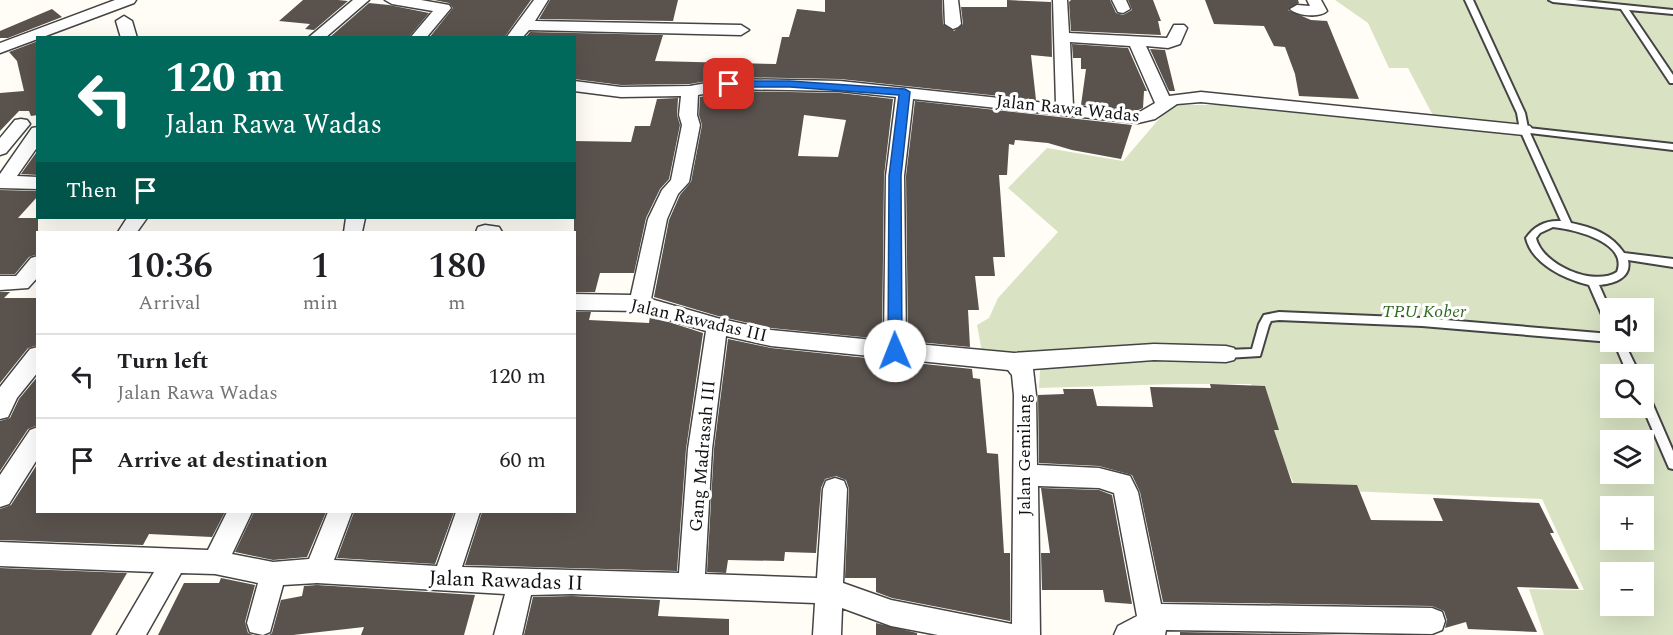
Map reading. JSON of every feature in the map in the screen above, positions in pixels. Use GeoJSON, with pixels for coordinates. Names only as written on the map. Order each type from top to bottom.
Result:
{"type":"FeatureCollection","features":[{"type":"Feature","properties":{"kind":"street"},"geometry":{"type":"LineString","coordinates":[[0,48],[129,0]]}},
{"type":"Feature","properties":{"kind":"street"},"geometry":{"type":"LineString","coordinates":[[317,36],[362,0]]}},
{"type":"Feature","properties":{"kind":"street"},"geometry":{"type":"LineString","coordinates":[[402,0],[444,8],[419,36]]}},
{"type":"Feature","properties":{"kind":"street"},"geometry":{"type":"LineString","coordinates":[[515,36],[525,26],[541,0]]}},
{"type":"Feature","properties":{"kind":"street"},"geometry":{"type":"LineString","coordinates":[[951,0],[953,24]]}},
{"type":"Feature","properties":{"kind":"street"},"geometry":{"type":"LineString","coordinates":[[1060,0],[1065,108]]}},
{"type":"Feature","properties":{"kind":"street"},"geometry":{"type":"LineString","coordinates":[[1297,9],[1320,10],[1314,0]]}},
{"type":"Feature","properties":{"kind":"street"},"geometry":{"type":"LineString","coordinates":[[124,21],[128,36]]}},
{"type":"Feature","properties":{"kind":"street"},"geometry":{"type":"LineString","coordinates":[[525,26],[741,30]]}},
{"type":"Feature","properties":{"kind":"street"},"geometry":{"type":"LineString","coordinates":[[1063,37],[1137,43],[1174,41],[1179,28]]}},
{"type":"Feature","properties":{"kind":"street"},"geometry":{"type":"LineString","coordinates":[[1137,43],[1164,104]]}},
{"type":"Feature","properties":{"kind":"street","name":"Jalan Rawa Wadas"},"geometry":{"type":"LineString","coordinates":[[576,86],[621,92],[690,91],[729,84],[790,84],[905,92],[1065,108],[1138,118],[1154,114],[1164,104],[1186,97],[1201,97],[1524,129]]}},
{"type":"Feature","properties":{"kind":"street"},"geometry":{"type":"LineString","coordinates":[[640,303],[659,216],[670,189],[680,182],[692,125],[688,116],[690,91]]}},
{"type":"Feature","properties":{"kind":"street"},"geometry":{"type":"LineString","coordinates":[[905,92],[895,176],[895,351],[1014,362],[1154,352],[1226,354]]}},
{"type":"Feature","properties":{"kind":"street"},"geometry":{"type":"LineString","coordinates":[[0,149],[21,124]]}},
{"type":"Feature","properties":{"kind":"street"},"geometry":{"type":"LineString","coordinates":[[1,183],[36,135]]}},
{"type":"Feature","properties":{"kind":"street"},"geometry":{"type":"LineString","coordinates":[[1,183],[36,183]]}},
{"type":"Feature","properties":{"kind":"street"},"geometry":{"type":"LineString","coordinates":[[128,231],[137,219]]}},
{"type":"Feature","properties":{"kind":"street"},"geometry":{"type":"LineString","coordinates":[[0,283],[21,283],[36,265]]}},
{"type":"Feature","properties":{"kind":"street","name":"Jalan Rawadas III"},"geometry":{"type":"LineString","coordinates":[[576,302],[640,303],[717,326],[771,338],[895,351]]}},
{"type":"Feature","properties":{"kind":"street","name":"Gang Madrasah III"},"geometry":{"type":"LineString","coordinates":[[692,587],[700,448],[717,326]]}},
{"type":"Feature","properties":{"kind":"street"},"geometry":{"type":"LineString","coordinates":[[0,410],[8,393],[36,358]]}},
{"type":"Feature","properties":{"kind":"street","name":"Jalan Gemilang"},"geometry":{"type":"LineString","coordinates":[[1014,362],[1023,372],[1024,381],[1026,635]]}},
{"type":"Feature","properties":{"kind":"street"},"geometry":{"type":"LineString","coordinates":[[0,496],[36,440]]}},
{"type":"Feature","properties":{"kind":"street"},"geometry":{"type":"LineString","coordinates":[[1024,475],[1098,478],[1121,483],[1126,492],[1144,630]]}},
{"type":"Feature","properties":{"kind":"street"},"geometry":{"type":"LineString","coordinates":[[827,635],[835,489]]}},
{"type":"Feature","properties":{"kind":"street"},"geometry":{"type":"LineString","coordinates":[[215,562],[240,513]]}},
{"type":"Feature","properties":{"kind":"street"},"geometry":{"type":"LineString","coordinates":[[317,571],[340,513]]}},
{"type":"Feature","properties":{"kind":"street"},"geometry":{"type":"LineString","coordinates":[[445,580],[468,513]]}},
{"type":"Feature","properties":{"kind":"street","name":"Jalan Rawadas II"},"geometry":{"type":"LineString","coordinates":[[0,554],[215,562],[273,574],[317,571],[521,583],[572,582],[830,591],[891,613],[1007,635]]}},
{"type":"Feature","properties":{"kind":"street"},"geometry":{"type":"LineString","coordinates":[[131,635],[174,561]]}},
{"type":"Feature","properties":{"kind":"street"},"geometry":{"type":"LineString","coordinates":[[260,623],[273,574]]}},
{"type":"Feature","properties":{"kind":"street"},"geometry":{"type":"LineString","coordinates":[[508,635],[521,583]]}},
{"type":"Feature","properties":{"kind":"street"},"geometry":{"type":"LineString","coordinates":[[1144,630],[1155,617],[1432,621]]}},
{"type":"Feature","properties":{"kind":"lane"},"geometry":{"type":"LineString","coordinates":[[1469,0],[1521,113],[1524,129],[1567,225]]}},
{"type":"Feature","properties":{"kind":"lane"},"geometry":{"type":"LineString","coordinates":[[1553,0],[1673,12]]}},
{"type":"Feature","properties":{"kind":"lane"},"geometry":{"type":"LineString","coordinates":[[1623,7],[1673,81]]}},
{"type":"Feature","properties":{"kind":"lane"},"geometry":{"type":"LineString","coordinates":[[1524,129],[1673,147]]}},
{"type":"Feature","properties":{"kind":"lane"},"geometry":{"type":"LineString","coordinates":[[1552,224],[1567,225],[1599,236],[1622,256],[1625,265],[1623,273],[1606,282],[1593,282],[1559,271],[1545,262],[1536,251],[1532,241],[1534,233],[1541,227],[1552,224]]}},
{"type":"Feature","properties":{"kind":"lane"},"geometry":{"type":"LineString","coordinates":[[1622,256],[1673,263]]}},
{"type":"Feature","properties":{"kind":"lane"},"geometry":{"type":"LineString","coordinates":[[1593,282],[1600,298]]}},
{"type":"Feature","properties":{"kind":"lane"},"geometry":{"type":"LineString","coordinates":[[1226,354],[1257,353],[1264,324],[1268,318],[1279,316],[1422,322],[1600,337]]}},
{"type":"Feature","properties":{"kind":"lane"},"geometry":{"type":"LineString","coordinates":[[1653,418],[1673,464]]}},
{"type":"Feature","properties":{"kind":"green space","name":"TPU Kober"},"geometry":{"type":"Polygon","coordinates":[[[1335,0],[1673,0],[1673,635],[1544,635],[1529,589],[1584,590],[1542,499],[1296,489],[1251,384],[1039,388],[1040,370],[1012,356],[982,352],[977,325],[989,318],[998,298],[1058,232],[1008,188],[1047,148],[1123,161],[1171,105],[1259,105],[1439,127],[1408,68],[1389,68],[1368,23],[1335,0]]]}},
{"type":"Feature","properties":{"kind":"building"},"geometry":{"type":"Polygon","coordinates":[[[303,0],[348,1],[314,30],[305,29],[310,24],[279,21],[303,0]]]}},
{"type":"Feature","properties":{"kind":"building"},"geometry":{"type":"Polygon","coordinates":[[[434,0],[531,0],[505,36],[431,36],[453,8],[449,3],[434,0]]]}},
{"type":"Feature","properties":{"kind":"building"},"geometry":{"type":"Polygon","coordinates":[[[550,0],[678,0],[673,21],[539,19],[550,0]]]}},
{"type":"Feature","properties":{"kind":"building"},"geometry":{"type":"Polygon","coordinates":[[[825,0],[942,0],[943,24],[954,31],[963,24],[961,7],[1007,7],[1007,0],[1051,2],[1052,57],[1031,55],[1036,100],[840,79],[729,77],[690,84],[621,85],[576,79],[576,36],[527,36],[530,32],[663,35],[655,61],[776,64],[782,37],[789,37],[797,9],[825,12],[825,0]]]}},
{"type":"Feature","properties":{"kind":"building"},"geometry":{"type":"Polygon","coordinates":[[[1071,0],[1110,0],[1116,13],[1123,15],[1132,10],[1128,0],[1153,0],[1161,21],[1158,21],[1161,35],[1071,31],[1069,2],[1071,0]]]}},
{"type":"Feature","properties":{"kind":"building"},"geometry":{"type":"Polygon","coordinates":[[[1205,0],[1298,0],[1299,3],[1288,10],[1311,20],[1327,21],[1359,99],[1299,96],[1295,74],[1285,47],[1274,46],[1264,26],[1214,24],[1205,0]]]}},
{"type":"Feature","properties":{"kind":"building"},"geometry":{"type":"Polygon","coordinates":[[[369,3],[429,13],[410,36],[331,36],[369,3]]]}},
{"type":"Feature","properties":{"kind":"building"},"geometry":{"type":"Polygon","coordinates":[[[52,9],[62,17],[8,38],[0,38],[0,31],[52,9]]]}},
{"type":"Feature","properties":{"kind":"building"},"geometry":{"type":"Polygon","coordinates":[[[36,42],[36,115],[31,116],[29,111],[19,111],[0,131],[0,93],[24,91],[17,61],[9,52],[36,42]]]}},
{"type":"Feature","properties":{"kind":"building"},"geometry":{"type":"Polygon","coordinates":[[[1072,44],[1128,48],[1147,91],[1144,91],[1143,108],[1136,111],[1081,105],[1086,69],[1081,69],[1081,58],[1073,58],[1072,44]]]}},
{"type":"Feature","properties":{"kind":"building"},"geometry":{"type":"Polygon","coordinates":[[[1150,49],[1165,50],[1175,91],[1169,91],[1150,49]]]}},
{"type":"Feature","properties":{"kind":"building"},"geometry":{"type":"Polygon","coordinates":[[[729,91],[840,93],[893,99],[884,176],[882,339],[771,328],[718,316],[654,297],[669,220],[680,195],[691,182],[702,125],[699,115],[700,97],[729,91]],[[804,115],[798,156],[838,157],[846,120],[804,115]]]}},
{"type":"Feature","properties":{"kind":"building"},"geometry":{"type":"Polygon","coordinates":[[[678,98],[677,115],[680,125],[669,179],[660,189],[646,218],[634,273],[600,273],[595,292],[576,292],[574,219],[576,219],[576,141],[631,142],[635,126],[650,126],[657,99],[678,98]]]}},
{"type":"Feature","properties":{"kind":"building"},"geometry":{"type":"Polygon","coordinates":[[[915,101],[1132,125],[1121,159],[1048,143],[1015,140],[1014,145],[1009,144],[1007,175],[999,175],[1005,257],[993,257],[995,276],[975,276],[979,310],[968,310],[970,347],[908,341],[906,176],[915,101]]]}},
{"type":"Feature","properties":{"kind":"building"},"geometry":{"type":"Polygon","coordinates":[[[36,153],[36,175],[21,174],[36,153]]]}},
{"type":"Feature","properties":{"kind":"building"},"geometry":{"type":"Polygon","coordinates":[[[0,190],[36,191],[36,198],[18,218],[38,219],[36,255],[29,257],[15,274],[0,274],[0,190]]]}},
{"type":"Feature","properties":{"kind":"building"},"geometry":{"type":"Polygon","coordinates":[[[0,292],[10,292],[4,298],[36,298],[36,346],[28,348],[0,383],[0,292]]]}},
{"type":"Feature","properties":{"kind":"building"},"geometry":{"type":"Polygon","coordinates":[[[576,312],[591,312],[589,320],[649,323],[650,316],[703,333],[686,449],[677,571],[465,565],[482,513],[576,513],[576,312]]]}},
{"type":"Feature","properties":{"kind":"building"},"geometry":{"type":"Polygon","coordinates":[[[728,339],[771,348],[972,369],[973,378],[980,379],[987,453],[998,454],[1004,553],[1010,553],[1010,621],[892,598],[876,592],[876,578],[845,578],[849,489],[846,480],[836,476],[825,479],[821,488],[816,553],[785,552],[784,561],[728,560],[726,573],[707,572],[714,449],[728,339]]]}},
{"type":"Feature","properties":{"kind":"building"},"geometry":{"type":"Polygon","coordinates":[[[36,378],[36,426],[28,429],[0,471],[0,421],[10,418],[19,399],[36,378]]]}},
{"type":"Feature","properties":{"kind":"building"},"geometry":{"type":"Polygon","coordinates":[[[1210,384],[1265,386],[1279,430],[1274,430],[1292,483],[1357,485],[1371,520],[1443,521],[1433,498],[1539,503],[1554,533],[1550,533],[1579,589],[1517,587],[1537,632],[1468,629],[1466,622],[1445,628],[1447,620],[1444,611],[1432,606],[1163,602],[1140,492],[1132,475],[1099,466],[1039,463],[1038,395],[1064,394],[1063,389],[1093,389],[1097,406],[1153,407],[1150,387],[1211,388],[1210,384]]]}},
{"type":"Feature","properties":{"kind":"building"},"geometry":{"type":"Polygon","coordinates":[[[36,466],[36,513],[224,513],[212,537],[149,534],[143,545],[0,540],[0,509],[11,505],[36,466]]]}},
{"type":"Feature","properties":{"kind":"building"},"geometry":{"type":"Polygon","coordinates":[[[1041,488],[1099,490],[1112,495],[1132,604],[1105,602],[1103,590],[1042,590],[1041,553],[1050,553],[1041,488]]]}},
{"type":"Feature","properties":{"kind":"building"},"geometry":{"type":"Polygon","coordinates":[[[254,513],[326,513],[307,557],[273,560],[235,552],[254,513]]]}},
{"type":"Feature","properties":{"kind":"building"},"geometry":{"type":"Polygon","coordinates":[[[354,513],[454,513],[435,564],[337,558],[354,513]]]}},
{"type":"Feature","properties":{"kind":"building"},"geometry":{"type":"Polygon","coordinates":[[[0,568],[127,573],[91,635],[0,635],[0,568]]]}},
{"type":"Feature","properties":{"kind":"building"},"geometry":{"type":"Polygon","coordinates":[[[221,578],[255,585],[245,622],[248,633],[253,635],[158,635],[184,583],[219,583],[221,578]]]}},
{"type":"Feature","properties":{"kind":"building"},"geometry":{"type":"Polygon","coordinates":[[[304,586],[475,595],[464,635],[361,635],[364,627],[293,635],[269,635],[272,633],[281,600],[302,596],[304,586]]]}},
{"type":"Feature","properties":{"kind":"building"},"geometry":{"type":"Polygon","coordinates":[[[572,596],[660,600],[658,616],[729,619],[729,635],[524,635],[533,597],[572,596]]]}},
{"type":"Feature","properties":{"kind":"building"},"geometry":{"type":"Polygon","coordinates":[[[876,623],[917,633],[917,635],[876,635],[876,623]]]}},
{"type":"Feature","properties":{"kind":"building"},"geometry":{"type":"Polygon","coordinates":[[[1180,632],[1349,635],[1180,635],[1180,632]]]}},
{"type":"Feature","properties":{"kind":"route"},"geometry":{"type":"LineString","coordinates":[[729,84],[840,86],[905,92],[895,176],[895,351]]}}]}
